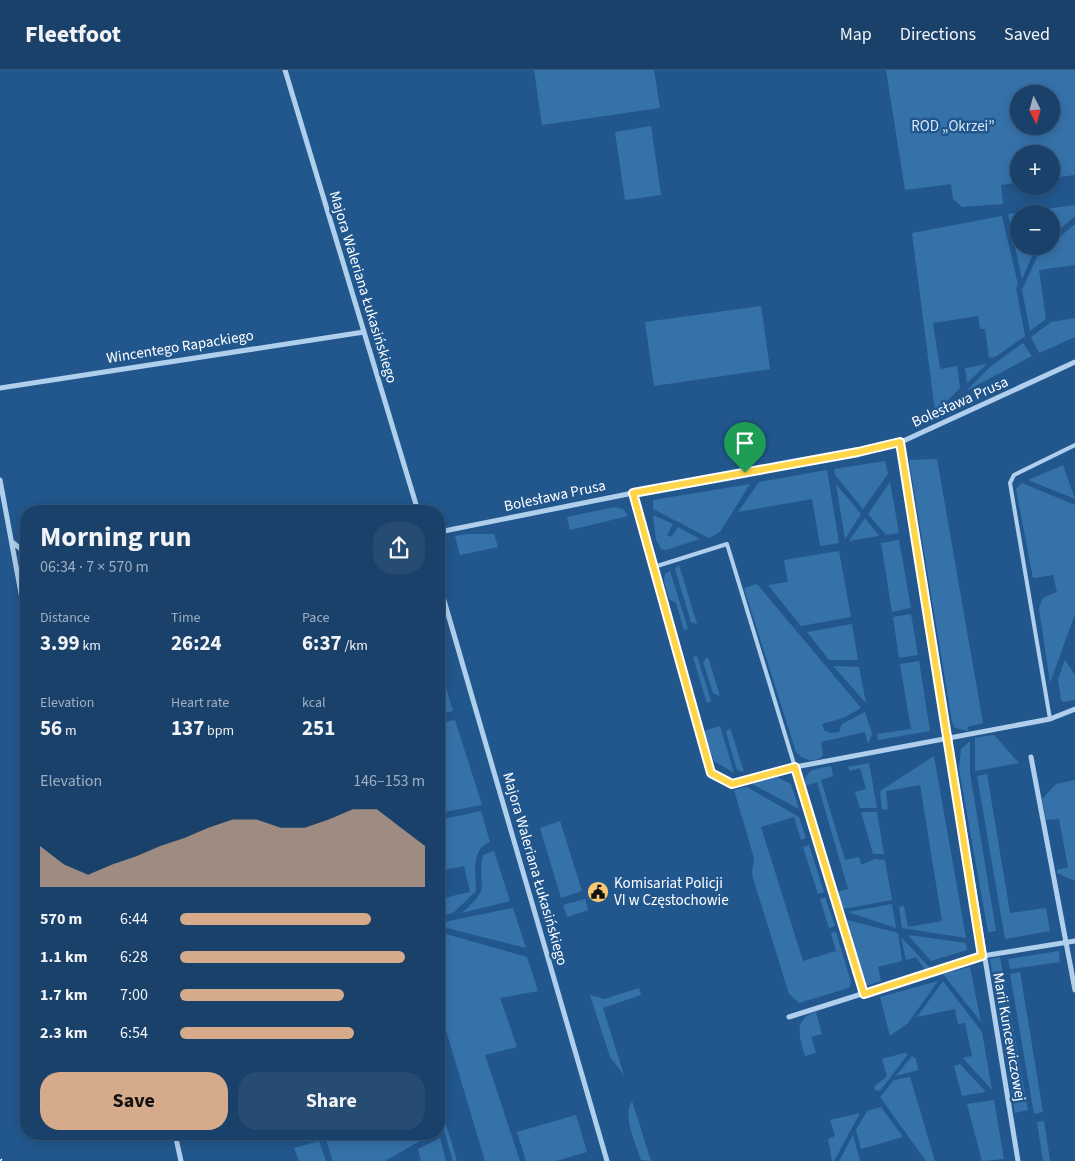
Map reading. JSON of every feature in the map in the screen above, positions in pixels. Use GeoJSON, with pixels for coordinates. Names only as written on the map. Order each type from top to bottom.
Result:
{"type":"FeatureCollection","features":[{"type":"Feature","properties":{"kind":"street","name":"Majora Waleriana Łukasińskiego"},"geometry":{"type":"LineString","coordinates":[[285,70],[416,505]]}},
{"type":"Feature","properties":{"kind":"street","name":"Wincentego Rapackiego"},"geometry":{"type":"LineString","coordinates":[[0,388],[364,332]]}},
{"type":"Feature","properties":{"kind":"street","name":"Bolesława Prusa"},"geometry":{"type":"LineString","coordinates":[[445,531],[633,493],[858,452],[900,442],[1075,362]]}},
{"type":"Feature","properties":{"kind":"street","name":"Marii Kuncewiczowej"},"geometry":{"type":"LineString","coordinates":[[900,442],[949,738],[982,956],[1018,1161]]}},
{"type":"Feature","properties":{"kind":"street"},"geometry":{"type":"LineString","coordinates":[[0,480],[20,583]]}},
{"type":"Feature","properties":{"kind":"street"},"geometry":{"type":"LineString","coordinates":[[633,493],[711,773],[732,784],[795,767],[1050,719],[1075,709]]}},
{"type":"Feature","properties":{"kind":"street"},"geometry":{"type":"LineString","coordinates":[[12,542],[20,548]]}},
{"type":"Feature","properties":{"kind":"street","name":"Majora Waleriana Łukasińskiego"},"geometry":{"type":"LineString","coordinates":[[445,605],[607,1161]]}},
{"type":"Feature","properties":{"kind":"street"},"geometry":{"type":"LineString","coordinates":[[1031,757],[1075,990]]}},
{"type":"Feature","properties":{"kind":"street"},"geometry":{"type":"LineString","coordinates":[[789,1016],[982,956],[1075,941]]}},
{"type":"Feature","properties":{"kind":"street"},"geometry":{"type":"LineString","coordinates":[[176,1140],[181,1161]]}},
{"type":"Feature","properties":{"kind":"lane"},"geometry":{"type":"LineString","coordinates":[[1050,719],[1010,483],[1014,475],[1075,445]]}},
{"type":"Feature","properties":{"kind":"lane"},"geometry":{"type":"LineString","coordinates":[[654,567],[727,544],[864,994]]}},
{"type":"Feature","properties":{"kind":"green space"},"geometry":{"type":"Polygon","coordinates":[[[534,70],[654,70],[660,108],[542,125],[534,70]]]}},
{"type":"Feature","properties":{"kind":"green space","name":"ROD „Okrzei”"},"geometry":{"type":"Polygon","coordinates":[[[886,70],[1075,70],[1075,175],[1060,177],[1060,145],[1010,145],[1010,184],[1001,185],[1003,204],[962,207],[953,199],[951,184],[905,190],[886,70]]]}},
{"type":"Feature","properties":{"kind":"green space"},"geometry":{"type":"Polygon","coordinates":[[[651,126],[661,195],[625,200],[615,132],[651,126]]]}},
{"type":"Feature","properties":{"kind":"green space"},"geometry":{"type":"Polygon","coordinates":[[[1075,205],[1075,216],[1060,229],[1060,207],[1075,205]]]}},
{"type":"Feature","properties":{"kind":"green space"},"geometry":{"type":"Polygon","coordinates":[[[1002,216],[1018,284],[1016,288],[1025,336],[995,357],[989,358],[985,329],[980,329],[978,316],[933,323],[940,369],[957,366],[960,388],[935,411],[912,233],[1002,216]]]}},
{"type":"Feature","properties":{"kind":"green space"},"geometry":{"type":"Polygon","coordinates":[[[1075,224],[1075,265],[1039,270],[1046,319],[1030,331],[1022,290],[1038,255],[1060,255],[1060,237],[1075,224]]]}},
{"type":"Feature","properties":{"kind":"green space"},"geometry":{"type":"Polygon","coordinates":[[[1017,255],[1033,255],[1022,279],[1017,255]]]}},
{"type":"Feature","properties":{"kind":"green space"},"geometry":{"type":"Polygon","coordinates":[[[761,306],[770,369],[654,386],[645,322],[761,306]]]}},
{"type":"Feature","properties":{"kind":"green space"},"geometry":{"type":"Polygon","coordinates":[[[1075,318],[1075,337],[1039,353],[1031,337],[1051,322],[1075,318]]]}},
{"type":"Feature","properties":{"kind":"green space"},"geometry":{"type":"Polygon","coordinates":[[[1023,343],[1032,356],[966,391],[991,366],[1023,343]]]}},
{"type":"Feature","properties":{"kind":"green space"},"geometry":{"type":"Polygon","coordinates":[[[987,364],[967,383],[965,368],[987,364]]]}},
{"type":"Feature","properties":{"kind":"green space"},"geometry":{"type":"Polygon","coordinates":[[[937,459],[983,723],[967,727],[968,731],[955,728],[952,722],[909,460],[937,459]]]}},
{"type":"Feature","properties":{"kind":"green space"},"geometry":{"type":"Polygon","coordinates":[[[885,461],[888,474],[863,509],[835,475],[834,469],[885,461]]]}},
{"type":"Feature","properties":{"kind":"green space"},"geometry":{"type":"Polygon","coordinates":[[[1063,465],[1075,499],[1028,480],[1063,465]]]}},
{"type":"Feature","properties":{"kind":"green space"},"geometry":{"type":"Polygon","coordinates":[[[827,470],[839,543],[820,546],[812,499],[738,512],[759,482],[827,470]]]}},
{"type":"Feature","properties":{"kind":"green space"},"geometry":{"type":"Polygon","coordinates":[[[890,482],[899,533],[886,535],[868,514],[890,482]]]}},
{"type":"Feature","properties":{"kind":"green space"},"geometry":{"type":"Polygon","coordinates":[[[1022,483],[1075,505],[1075,614],[1050,683],[1039,608],[1043,598],[1057,592],[1053,575],[1033,578],[1016,489],[1022,483]]]}},
{"type":"Feature","properties":{"kind":"green space"},"geometry":{"type":"Polygon","coordinates":[[[750,484],[720,532],[709,538],[653,509],[653,500],[750,484]]]}},
{"type":"Feature","properties":{"kind":"green space"},"geometry":{"type":"Polygon","coordinates":[[[836,484],[861,514],[845,539],[836,484]]]}},
{"type":"Feature","properties":{"kind":"green space"},"geometry":{"type":"Polygon","coordinates":[[[615,507],[623,509],[628,516],[570,530],[567,517],[615,507]]]}},
{"type":"Feature","properties":{"kind":"green space"},"geometry":{"type":"Polygon","coordinates":[[[653,515],[673,524],[667,535],[671,537],[678,527],[700,539],[666,550],[661,549],[656,540],[653,515]]]}},
{"type":"Feature","properties":{"kind":"green space"},"geometry":{"type":"Polygon","coordinates":[[[865,518],[879,536],[849,541],[865,518]]]}},
{"type":"Feature","properties":{"kind":"green space"},"geometry":{"type":"Polygon","coordinates":[[[494,534],[498,547],[460,555],[455,536],[494,534]]]}},
{"type":"Feature","properties":{"kind":"green space"},"geometry":{"type":"Polygon","coordinates":[[[899,540],[911,608],[892,612],[881,543],[899,540]]]}},
{"type":"Feature","properties":{"kind":"green space"},"geometry":{"type":"Polygon","coordinates":[[[839,551],[851,617],[801,626],[768,585],[788,582],[784,560],[839,551]]]}},
{"type":"Feature","properties":{"kind":"green space"},"geometry":{"type":"Polygon","coordinates":[[[679,565],[697,624],[691,622],[675,569],[679,565]]]}},
{"type":"Feature","properties":{"kind":"green space"},"geometry":{"type":"Polygon","coordinates":[[[670,571],[688,629],[684,630],[676,603],[669,599],[664,581],[665,574],[670,571]]]}},
{"type":"Feature","properties":{"kind":"green space"},"geometry":{"type":"Polygon","coordinates":[[[757,584],[861,708],[843,718],[822,724],[824,730],[830,733],[839,732],[842,724],[865,712],[872,734],[868,744],[865,732],[821,742],[823,755],[817,759],[806,759],[796,752],[744,588],[757,584]]]}},
{"type":"Feature","properties":{"kind":"green space"},"geometry":{"type":"Polygon","coordinates":[[[911,614],[918,655],[899,658],[893,617],[911,614]]]}},
{"type":"Feature","properties":{"kind":"green space"},"geometry":{"type":"Polygon","coordinates":[[[852,624],[858,660],[829,660],[807,632],[852,624]]]}},
{"type":"Feature","properties":{"kind":"green space"},"geometry":{"type":"Polygon","coordinates":[[[697,656],[711,701],[707,703],[693,657],[697,656]]]}},
{"type":"Feature","properties":{"kind":"green space"},"geometry":{"type":"Polygon","coordinates":[[[708,657],[720,696],[713,693],[703,662],[708,657]]]}},
{"type":"Feature","properties":{"kind":"green space"},"geometry":{"type":"Polygon","coordinates":[[[1065,660],[1075,675],[1075,700],[1063,702],[1061,700],[1058,679],[1065,660]]]}},
{"type":"Feature","properties":{"kind":"green space"},"geometry":{"type":"Polygon","coordinates":[[[919,661],[930,731],[878,740],[877,734],[911,729],[900,664],[919,661]]]}},
{"type":"Feature","properties":{"kind":"green space"},"geometry":{"type":"Polygon","coordinates":[[[833,666],[859,667],[866,703],[833,666]]]}},
{"type":"Feature","properties":{"kind":"green space"},"geometry":{"type":"Polygon","coordinates":[[[445,684],[453,711],[445,713],[445,684]]]}},
{"type":"Feature","properties":{"kind":"green space"},"geometry":{"type":"Polygon","coordinates":[[[455,720],[482,805],[445,812],[445,722],[455,720]]]}},
{"type":"Feature","properties":{"kind":"green space"},"geometry":{"type":"Polygon","coordinates":[[[720,726],[734,773],[714,761],[703,731],[720,726]]]}},
{"type":"Feature","properties":{"kind":"green space"},"geometry":{"type":"Polygon","coordinates":[[[730,728],[744,772],[737,770],[726,732],[730,728]]]}},
{"type":"Feature","properties":{"kind":"green space"},"geometry":{"type":"Polygon","coordinates":[[[994,735],[1019,763],[975,771],[975,738],[994,735]]]}},
{"type":"Feature","properties":{"kind":"green space"},"geometry":{"type":"Polygon","coordinates":[[[970,741],[970,773],[996,931],[988,932],[959,769],[961,749],[970,741]]]}},
{"type":"Feature","properties":{"kind":"green space"},"geometry":{"type":"Polygon","coordinates":[[[934,756],[966,938],[902,928],[899,907],[904,906],[908,927],[942,921],[920,785],[886,791],[888,809],[882,810],[880,791],[934,756]]]}},
{"type":"Feature","properties":{"kind":"green space"},"geometry":{"type":"Polygon","coordinates":[[[869,763],[877,808],[860,808],[855,792],[866,789],[860,768],[850,771],[848,767],[869,763]]]}},
{"type":"Feature","properties":{"kind":"green space"},"geometry":{"type":"Polygon","coordinates":[[[831,766],[833,776],[821,780],[845,860],[859,857],[861,865],[875,859],[885,860],[892,900],[843,909],[837,892],[848,889],[817,782],[805,786],[805,780],[812,770],[831,766]]]}},
{"type":"Feature","properties":{"kind":"green space"},"geometry":{"type":"Polygon","coordinates":[[[987,774],[1010,913],[1046,908],[1050,931],[1005,939],[977,776],[987,774]]]}},
{"type":"Feature","properties":{"kind":"green space"},"geometry":{"type":"Polygon","coordinates":[[[777,777],[791,784],[799,809],[752,784],[777,777]]]}},
{"type":"Feature","properties":{"kind":"green space"},"geometry":{"type":"Polygon","coordinates":[[[1075,780],[1075,881],[1057,873],[1057,870],[1068,867],[1059,819],[1046,820],[1042,799],[1056,784],[1075,780]]]}},
{"type":"Feature","properties":{"kind":"green space"},"geometry":{"type":"Polygon","coordinates":[[[747,787],[799,817],[806,838],[801,840],[794,817],[761,827],[803,961],[836,951],[831,933],[836,932],[851,982],[849,988],[799,1003],[789,994],[754,881],[752,873],[754,858],[734,790],[747,787]]]}},
{"type":"Feature","properties":{"kind":"green space"},"geometry":{"type":"Polygon","coordinates":[[[481,811],[490,842],[479,850],[477,856],[475,870],[476,891],[453,913],[445,915],[445,898],[470,892],[464,866],[445,870],[445,819],[481,811]]]}},
{"type":"Feature","properties":{"kind":"green space"},"geometry":{"type":"Polygon","coordinates":[[[861,812],[877,812],[884,854],[873,854],[861,812]]]}},
{"type":"Feature","properties":{"kind":"green space"},"geometry":{"type":"Polygon","coordinates":[[[560,821],[582,891],[561,898],[540,828],[560,821]]]}},
{"type":"Feature","properties":{"kind":"green space"},"geometry":{"type":"Polygon","coordinates":[[[809,845],[824,892],[818,894],[803,847],[809,845]]]}},
{"type":"Feature","properties":{"kind":"green space"},"geometry":{"type":"Polygon","coordinates":[[[494,851],[510,901],[462,913],[472,904],[481,891],[483,855],[494,851]]]}},
{"type":"Feature","properties":{"kind":"green space"},"geometry":{"type":"Polygon","coordinates":[[[825,897],[835,926],[829,928],[820,899],[825,897]]]}},
{"type":"Feature","properties":{"kind":"green space"},"geometry":{"type":"Polygon","coordinates":[[[585,899],[588,910],[567,917],[563,905],[585,899]]]}},
{"type":"Feature","properties":{"kind":"green space"},"geometry":{"type":"Polygon","coordinates":[[[892,904],[896,928],[848,912],[892,904]]]}},
{"type":"Feature","properties":{"kind":"green space"},"geometry":{"type":"Polygon","coordinates":[[[513,908],[526,948],[445,928],[445,922],[513,908]]]}},
{"type":"Feature","properties":{"kind":"green space"},"geometry":{"type":"Polygon","coordinates":[[[847,920],[898,933],[902,961],[878,967],[881,981],[866,986],[847,920]]]}},
{"type":"Feature","properties":{"kind":"green space"},"geometry":{"type":"Polygon","coordinates":[[[445,934],[527,957],[538,991],[500,998],[517,1047],[485,1055],[520,1161],[485,1161],[445,1027],[445,934]]]}},
{"type":"Feature","properties":{"kind":"green space"},"geometry":{"type":"Polygon","coordinates":[[[908,935],[966,943],[967,950],[931,961],[908,935]]]}},
{"type":"Feature","properties":{"kind":"green space"},"geometry":{"type":"Polygon","coordinates":[[[901,937],[930,968],[925,970],[916,957],[906,960],[901,937]]]}},
{"type":"Feature","properties":{"kind":"green space"},"geometry":{"type":"Polygon","coordinates":[[[1059,951],[1060,962],[1010,969],[1008,959],[1059,951]]]}},
{"type":"Feature","properties":{"kind":"green space"},"geometry":{"type":"Polygon","coordinates":[[[1000,957],[1028,1110],[1015,1113],[990,959],[1000,957]]]}},
{"type":"Feature","properties":{"kind":"green space"},"geometry":{"type":"Polygon","coordinates":[[[970,967],[981,1022],[943,974],[970,967]]]}},
{"type":"Feature","properties":{"kind":"green space"},"geometry":{"type":"Polygon","coordinates":[[[1020,972],[1043,1112],[1034,1114],[1010,974],[1020,972]]]}},
{"type":"Feature","properties":{"kind":"green space"},"geometry":{"type":"Polygon","coordinates":[[[938,981],[908,1023],[890,1036],[880,997],[938,981]]]}},
{"type":"Feature","properties":{"kind":"green space"},"geometry":{"type":"Polygon","coordinates":[[[943,981],[982,1032],[992,1090],[963,1058],[972,1056],[965,1023],[958,1024],[955,1009],[917,1017],[943,981]]]}},
{"type":"Feature","properties":{"kind":"green space"},"geometry":{"type":"Polygon","coordinates":[[[639,988],[641,995],[603,1008],[624,1075],[610,1057],[590,995],[605,999],[639,988]]]}},
{"type":"Feature","properties":{"kind":"green space"},"geometry":{"type":"Polygon","coordinates":[[[816,1012],[822,1034],[811,1037],[816,1053],[805,1056],[800,1036],[801,1024],[808,1015],[816,1012]]]}},
{"type":"Feature","properties":{"kind":"green space"},"geometry":{"type":"Polygon","coordinates":[[[904,1053],[908,1054],[880,1091],[875,1090],[874,1087],[887,1076],[882,1059],[904,1053]]]}},
{"type":"Feature","properties":{"kind":"green space"},"geometry":{"type":"Polygon","coordinates":[[[912,1056],[916,1059],[918,1070],[896,1076],[912,1056]]]}},
{"type":"Feature","properties":{"kind":"green space"},"geometry":{"type":"Polygon","coordinates":[[[960,1064],[986,1092],[962,1096],[954,1066],[960,1064]]]}},
{"type":"Feature","properties":{"kind":"green space"},"geometry":{"type":"Polygon","coordinates":[[[910,1077],[935,1161],[926,1161],[880,1097],[894,1080],[910,1077]]]}},
{"type":"Feature","properties":{"kind":"green space"},"geometry":{"type":"Polygon","coordinates":[[[994,1100],[1004,1159],[982,1161],[967,1104],[994,1100]]]}},
{"type":"Feature","properties":{"kind":"green space"},"geometry":{"type":"Polygon","coordinates":[[[632,1101],[651,1161],[641,1160],[633,1139],[628,1115],[632,1101]]]}},
{"type":"Feature","properties":{"kind":"green space"},"geometry":{"type":"Polygon","coordinates":[[[881,1107],[903,1137],[861,1149],[856,1130],[867,1111],[881,1107]]]}},
{"type":"Feature","properties":{"kind":"green space"},"geometry":{"type":"Polygon","coordinates":[[[860,1113],[834,1161],[832,1161],[828,1139],[835,1136],[830,1120],[860,1113]]]}},
{"type":"Feature","properties":{"kind":"green space"},"geometry":{"type":"Polygon","coordinates":[[[576,1115],[587,1152],[556,1161],[526,1161],[517,1132],[576,1115]]]}},
{"type":"Feature","properties":{"kind":"green space"},"geometry":{"type":"Polygon","coordinates":[[[445,1121],[457,1161],[453,1161],[445,1134],[445,1121]]]}},
{"type":"Feature","properties":{"kind":"green space"},"geometry":{"type":"Polygon","coordinates":[[[1044,1121],[1050,1161],[1043,1161],[1037,1122],[1044,1121]]]}},
{"type":"Feature","properties":{"kind":"green space"},"geometry":{"type":"Polygon","coordinates":[[[853,1135],[860,1161],[839,1161],[853,1135]]]}},
{"type":"Feature","properties":{"kind":"green space"},"geometry":{"type":"Polygon","coordinates":[[[326,1140],[422,1140],[385,1161],[333,1161],[326,1140]]]}},
{"type":"Feature","properties":{"kind":"green space"},"geometry":{"type":"Polygon","coordinates":[[[436,1140],[441,1140],[446,1161],[421,1161],[418,1149],[436,1140]]]}},
{"type":"Feature","properties":{"kind":"green space"},"geometry":{"type":"Polygon","coordinates":[[[319,1141],[326,1161],[299,1161],[294,1148],[319,1141]]]}},
{"type":"Feature","properties":{"kind":"place","name":"Komisariat Policji VI w Częstochowie"},"geometry":{"type":"Point","coordinates":[598,892]}},
{"type":"Feature","properties":{"kind":"route"},"geometry":{"type":"LineString","coordinates":[[900,442],[949,738],[982,956],[864,994],[795,767],[732,784],[711,773],[633,493],[745,473],[858,452],[900,442]]}}]}
